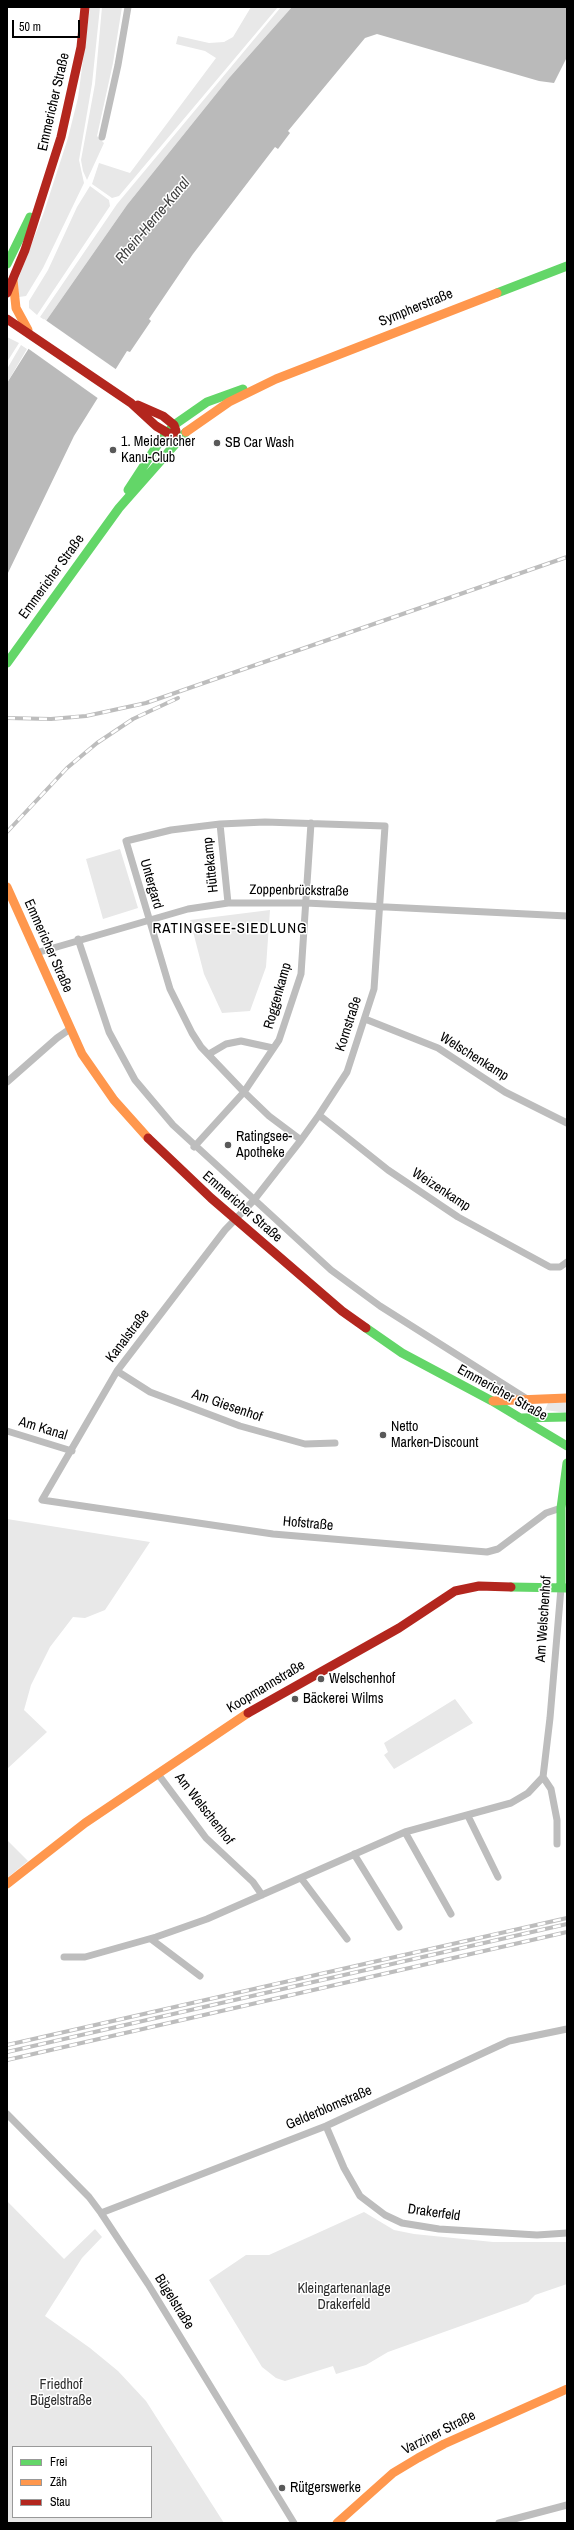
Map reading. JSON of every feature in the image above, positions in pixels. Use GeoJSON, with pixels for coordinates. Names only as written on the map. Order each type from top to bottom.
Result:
{"type":"FeatureCollection","features":[{"type":"Feature","properties":{"kind":"main road","name":"Emmericher Straße"},"geometry":{"type":"LineString","coordinates":[[7,293],[14,278],[48,178],[71,97],[81,47],[85,7]]}},
{"type":"Feature","properties":{"kind":"main road","name":"Emmericher Straße"},"geometry":{"type":"LineString","coordinates":[[7,264],[48,178]]}},
{"type":"Feature","properties":{"kind":"main road","name":"Sympherstraße"},"geometry":{"type":"LineString","coordinates":[[174,425],[207,402],[276,379],[567,266]]}},
{"type":"Feature","properties":{"kind":"main road","name":"Emmericher Straße"},"geometry":{"type":"LineString","coordinates":[[14,278],[16,308],[24,326]]}},
{"type":"Feature","properties":{"kind":"main road"},"geometry":{"type":"LineString","coordinates":[[7,319],[24,326],[31,333],[131,403],[166,434],[179,438]]}},
{"type":"Feature","properties":{"kind":"main road","name":"Sympherstraße"},"geometry":{"type":"LineString","coordinates":[[179,438],[229,402],[276,379]]}},
{"type":"Feature","properties":{"kind":"main road"},"geometry":{"type":"LineString","coordinates":[[131,403],[163,416],[174,425],[179,438]]}},
{"type":"Feature","properties":{"kind":"main road","name":"Emmericher Straße"},"geometry":{"type":"LineString","coordinates":[[119,508],[131,486],[166,434],[174,425]]}},
{"type":"Feature","properties":{"kind":"main road","name":"Emmericher Straße"},"geometry":{"type":"LineString","coordinates":[[7,663],[119,508],[179,438]]}},
{"type":"Feature","properties":{"kind":"main road","name":"Emmericher Straße"},"geometry":{"type":"LineString","coordinates":[[7,887],[70,1029],[94,1073],[114,1100],[154,1145],[309,1285],[374,1334],[434,1371],[492,1401],[504,1404],[520,1418],[567,1446]]}},
{"type":"Feature","properties":{"kind":"main road"},"geometry":{"type":"LineString","coordinates":[[504,1404],[529,1400],[567,1398]]}},
{"type":"Feature","properties":{"kind":"main road"},"geometry":{"type":"LineString","coordinates":[[529,1400],[521,1405],[520,1418],[567,1417]]}},
{"type":"Feature","properties":{"kind":"main road","name":"Am Welschenhof"},"geometry":{"type":"LineString","coordinates":[[564,1588],[561,1508],[567,1463]]}},
{"type":"Feature","properties":{"kind":"main road","name":"Koopmannstraße"},"geometry":{"type":"LineString","coordinates":[[7,1884],[85,1823],[264,1702],[399,1628],[455,1591],[479,1586],[564,1588]]}},
{"type":"Feature","properties":{"kind":"main road","name":"Varziner Straße"},"geometry":{"type":"LineString","coordinates":[[337,2523],[393,2472],[444,2444],[567,2388]]}},
{"type":"Feature","properties":{"kind":"street"},"geometry":{"type":"LineString","coordinates":[[102,137],[118,65],[128,7]]}},
{"type":"Feature","properties":{"kind":"street","name":"Untergard"},"geometry":{"type":"LineString","coordinates":[[301,1140],[269,1116],[244,1092],[201,1047],[192,1033],[170,989],[148,920],[126,841],[171,830],[220,824],[311,823],[385,826]]}},
{"type":"Feature","properties":{"kind":"street","name":"Roggenkamp"},"geometry":{"type":"LineString","coordinates":[[194,1147],[244,1092],[279,1040],[302,974],[311,823]]}},
{"type":"Feature","properties":{"kind":"street","name":"Hüttekamp"},"geometry":{"type":"LineString","coordinates":[[220,824],[228,903]]}},
{"type":"Feature","properties":{"kind":"street","name":"Kornstraße"},"geometry":{"type":"LineString","coordinates":[[254,1200],[301,1140],[347,1072],[374,990],[385,826]]}},
{"type":"Feature","properties":{"kind":"street","name":"Zoppenbrückstraße"},"geometry":{"type":"LineString","coordinates":[[36,953],[78,939],[188,909],[228,903],[306,903],[567,916]]}},
{"type":"Feature","properties":{"kind":"street","name":"Emmericher Straße"},"geometry":{"type":"LineString","coordinates":[[78,939],[100,1011],[135,1080],[194,1147],[343,1279],[380,1306],[529,1400]]}},
{"type":"Feature","properties":{"kind":"street","name":"Welschenkamp"},"geometry":{"type":"LineString","coordinates":[[365,1018],[438,1048],[505,1092],[567,1123]]}},
{"type":"Feature","properties":{"kind":"street"},"geometry":{"type":"LineString","coordinates":[[7,1082],[57,1038],[70,1029]]}},
{"type":"Feature","properties":{"kind":"street"},"geometry":{"type":"LineString","coordinates":[[209,1054],[226,1044],[241,1041],[273,1048]]}},
{"type":"Feature","properties":{"kind":"street","name":"Weizenkamp"},"geometry":{"type":"LineString","coordinates":[[319,1115],[388,1170],[458,1217],[550,1267],[560,1267],[567,1262]]}},
{"type":"Feature","properties":{"kind":"street","name":"Kanalstraße"},"geometry":{"type":"LineString","coordinates":[[42,1500],[72,1451],[117,1370],[235,1219],[254,1200]]}},
{"type":"Feature","properties":{"kind":"street","name":"Am Giesenhof"},"geometry":{"type":"LineString","coordinates":[[117,1370],[150,1392],[240,1426],[305,1444],[335,1443]]}},
{"type":"Feature","properties":{"kind":"street"},"geometry":{"type":"LineString","coordinates":[[504,1404],[506,1386]]}},
{"type":"Feature","properties":{"kind":"street","name":"Am Kanal"},"geometry":{"type":"LineString","coordinates":[[7,1432],[72,1451]]}},
{"type":"Feature","properties":{"kind":"street","name":"Hofstraße"},"geometry":{"type":"LineString","coordinates":[[42,1500],[273,1534],[488,1552],[498,1549],[546,1513],[561,1508]]}},
{"type":"Feature","properties":{"kind":"street","name":"Am Welschenhof"},"geometry":{"type":"LineString","coordinates":[[543,1777],[564,1588]]}},
{"type":"Feature","properties":{"kind":"street","name":"Am Welschenhof"},"geometry":{"type":"LineString","coordinates":[[158,1774],[206,1838],[253,1882],[262,1895]]}},
{"type":"Feature","properties":{"kind":"street"},"geometry":{"type":"LineString","coordinates":[[64,1957],[85,1957],[152,1939],[207,1919],[404,1832],[511,1804],[528,1792],[543,1777],[551,1789],[557,1820],[557,1844]]}},
{"type":"Feature","properties":{"kind":"street"},"geometry":{"type":"LineString","coordinates":[[468,1816],[498,1877]]}},
{"type":"Feature","properties":{"kind":"street"},"geometry":{"type":"LineString","coordinates":[[404,1832],[450,1914]]}},
{"type":"Feature","properties":{"kind":"street"},"geometry":{"type":"LineString","coordinates":[[354,1854],[399,1927]]}},
{"type":"Feature","properties":{"kind":"street"},"geometry":{"type":"LineString","coordinates":[[302,1878],[347,1939]]}},
{"type":"Feature","properties":{"kind":"street"},"geometry":{"type":"LineString","coordinates":[[152,1939],[200,1976]]}},
{"type":"Feature","properties":{"kind":"street","name":"Gelderblomstraße"},"geometry":{"type":"LineString","coordinates":[[102,2213],[326,2126],[509,2042],[567,2029]]}},
{"type":"Feature","properties":{"kind":"street","name":"Bügelstraße"},"geometry":{"type":"LineString","coordinates":[[7,2114],[89,2197],[102,2213],[148,2284],[294,2523]]}},
{"type":"Feature","properties":{"kind":"street","name":"Drakerfeld"},"geometry":{"type":"LineString","coordinates":[[326,2126],[344,2168],[360,2196],[385,2216],[402,2223],[439,2229],[537,2235],[567,2233]]}},
{"type":"Feature","properties":{"kind":"street"},"geometry":{"type":"LineString","coordinates":[[499,2523],[567,2505]]}},
{"type":"Feature","properties":{"kind":"green space"},"geometry":{"type":"Polygon","coordinates":[[[90,7],[100,7],[92,84],[79,160],[84,183],[43,268],[26,296],[19,297],[17,282],[44,212],[68,138],[78,98],[90,7]]]}},
{"type":"Feature","properties":{"kind":"green space"},"geometry":{"type":"Polygon","coordinates":[[[102,7],[122,7],[113,63],[97,136],[104,143],[87,180],[83,171],[81,160],[95,84],[102,7]]]}},
{"type":"Feature","properties":{"kind":"green space"},"geometry":{"type":"Polygon","coordinates":[[[251,7],[278,7],[119,196],[112,198],[92,184],[99,163],[130,173],[216,58],[205,51],[176,44],[178,36],[209,43],[224,42],[233,37],[251,7]]]}},
{"type":"Feature","properties":{"kind":"green space"},"geometry":{"type":"Polygon","coordinates":[[[281,7],[292,7],[229,78],[127,205],[46,321],[40,317],[117,204],[281,7]]]}},
{"type":"Feature","properties":{"kind":"green space"},"geometry":{"type":"Polygon","coordinates":[[[90,186],[109,200],[110,206],[37,315],[29,308],[29,301],[48,270],[77,207],[90,186]]]}},
{"type":"Feature","properties":{"kind":"green space"},"geometry":{"type":"Polygon","coordinates":[[[7,337],[19,343],[7,362],[7,337]]]}},
{"type":"Feature","properties":{"kind":"green space"},"geometry":{"type":"Polygon","coordinates":[[[21,345],[27,349],[7,383],[7,369],[21,345]]]}},
{"type":"Feature","properties":{"kind":"green space"},"geometry":{"type":"Polygon","coordinates":[[[120,849],[138,908],[103,919],[86,859],[120,849]]]}},
{"type":"Feature","properties":{"kind":"green space"},"geometry":{"type":"Polygon","coordinates":[[[270,910],[266,967],[250,1011],[222,1013],[204,974],[190,920],[270,910]]]}},
{"type":"Feature","properties":{"kind":"green space"},"geometry":{"type":"Polygon","coordinates":[[[567,1402],[567,1413],[545,1410],[548,1403],[567,1402]]]}},
{"type":"Feature","properties":{"kind":"green space"},"geometry":{"type":"Polygon","coordinates":[[[7,1519],[150,1542],[105,1610],[85,1618],[73,1617],[50,1647],[31,1685],[24,1710],[47,1732],[7,1769],[7,1519]]]}},
{"type":"Feature","properties":{"kind":"green space"},"geometry":{"type":"Polygon","coordinates":[[[455,1699],[473,1723],[394,1769],[384,1755],[388,1752],[384,1743],[455,1699]]]}},
{"type":"Feature","properties":{"kind":"green space"},"geometry":{"type":"Polygon","coordinates":[[[7,1840],[28,1861],[7,1878],[7,1840]]]}},
{"type":"Feature","properties":{"kind":"green space","name":"Friedhof Bügelstraße"},"geometry":{"type":"Polygon","coordinates":[[[7,2201],[64,2259],[95,2229],[102,2237],[82,2258],[45,2316],[90,2348],[118,2371],[146,2401],[224,2523],[7,2523],[7,2201]]]}},
{"type":"Feature","properties":{"kind":"green space","name":"Kleingartenanlage Drakerfeld"},"geometry":{"type":"Polygon","coordinates":[[[364,2212],[394,2230],[414,2234],[493,2242],[567,2242],[567,2284],[535,2295],[528,2302],[388,2352],[366,2365],[336,2374],[333,2366],[285,2381],[276,2378],[262,2367],[209,2280],[246,2255],[269,2255],[364,2212]]]}},
{"type":"Feature","properties":{"kind":"water","name":"Rhein-Herne-Kanal"},"geometry":{"type":"Polygon","coordinates":[[[292,7],[567,7],[567,57],[554,83],[539,81],[377,34],[365,38],[288,131],[290,133],[278,149],[275,147],[193,254],[149,319],[151,321],[130,352],[127,351],[74,436],[7,575],[7,383],[46,321],[127,205],[229,78],[292,7]]]}},
{"type":"Feature","properties":{"kind":"pier"},"geometry":{"type":"Polygon","coordinates":[[[44,319],[117,370],[99,399],[26,347],[44,319]]]}},
{"type":"Feature","properties":{"kind":"railway"},"geometry":{"type":"LineString","coordinates":[[7,718],[51,719],[86,716],[146,703],[567,557]]}},
{"type":"Feature","properties":{"kind":"railway"},"geometry":{"type":"LineString","coordinates":[[7,832],[67,768],[97,743],[133,719],[178,698]]}},
{"type":"Feature","properties":{"kind":"railway"},"geometry":{"type":"LineString","coordinates":[[7,2045],[567,1918]]}},
{"type":"Feature","properties":{"kind":"railway"},"geometry":{"type":"LineString","coordinates":[[7,2052],[567,1924]]}},
{"type":"Feature","properties":{"kind":"railway"},"geometry":{"type":"LineString","coordinates":[[7,2060],[567,1932]]}},
{"type":"Feature","properties":{"kind":"traffic: fast"},"geometry":{"type":"LineString","coordinates":[[7,264],[30,217]]}},
{"type":"Feature","properties":{"kind":"traffic: fast"},"geometry":{"type":"LineString","coordinates":[[497,293],[567,266]]}},
{"type":"Feature","properties":{"kind":"traffic: fast"},"geometry":{"type":"LineString","coordinates":[[128,490],[158,444],[174,425],[207,402],[243,389]]}},
{"type":"Feature","properties":{"kind":"traffic: fast"},"geometry":{"type":"LineString","coordinates":[[7,663],[119,508],[186,432]]}},
{"type":"Feature","properties":{"kind":"traffic: fast"},"geometry":{"type":"LineString","coordinates":[[366,1328],[402,1353],[492,1401],[567,1446]]}},
{"type":"Feature","properties":{"kind":"traffic: fast"},"geometry":{"type":"LineString","coordinates":[[520,1418],[567,1417]]}},
{"type":"Feature","properties":{"kind":"traffic: fast"},"geometry":{"type":"LineString","coordinates":[[561,1588],[561,1508],[567,1463]]}},
{"type":"Feature","properties":{"kind":"traffic: fast"},"geometry":{"type":"LineString","coordinates":[[511,1587],[567,1588]]}},
{"type":"Feature","properties":{"kind":"traffic: slow"},"geometry":{"type":"LineString","coordinates":[[13,280],[16,308],[28,330]]}},
{"type":"Feature","properties":{"kind":"traffic: slow"},"geometry":{"type":"LineString","coordinates":[[186,432],[229,402],[276,379],[497,293]]}},
{"type":"Feature","properties":{"kind":"traffic: slow"},"geometry":{"type":"LineString","coordinates":[[7,887],[82,1054],[114,1100],[148,1138]]}},
{"type":"Feature","properties":{"kind":"traffic: slow"},"geometry":{"type":"LineString","coordinates":[[493,1401],[567,1398]]}},
{"type":"Feature","properties":{"kind":"traffic: slow"},"geometry":{"type":"LineString","coordinates":[[7,1884],[85,1823],[248,1713]]}},
{"type":"Feature","properties":{"kind":"traffic: slow"},"geometry":{"type":"LineString","coordinates":[[337,2523],[393,2473],[418,2458],[444,2444],[567,2389]]}},
{"type":"Feature","properties":{"kind":"traffic: jam"},"geometry":{"type":"LineString","coordinates":[[7,293],[25,250],[61,137],[81,47],[85,7]]}},
{"type":"Feature","properties":{"kind":"traffic: jam"},"geometry":{"type":"LineString","coordinates":[[7,319],[131,403],[156,426],[173,436]]}},
{"type":"Feature","properties":{"kind":"traffic: jam"},"geometry":{"type":"LineString","coordinates":[[138,405],[163,416],[174,425],[176,431]]}},
{"type":"Feature","properties":{"kind":"traffic: jam"},"geometry":{"type":"LineString","coordinates":[[148,1138],[211,1198],[342,1311],[366,1328]]}},
{"type":"Feature","properties":{"kind":"traffic: jam"},"geometry":{"type":"LineString","coordinates":[[248,1713],[399,1628],[455,1591],[479,1586],[511,1587]]}},
{"type":"Feature","properties":{"kind":"place","name":"SB Car Wash"},"geometry":{"type":"Point","coordinates":[217,443]}},
{"type":"Feature","properties":{"kind":"place","name":"1. Meidericher Kanu-Club"},"geometry":{"type":"Point","coordinates":[113,450]}},
{"type":"Feature","properties":{"kind":"place","name":"Ratingsee- Apotheke"},"geometry":{"type":"Point","coordinates":[228,1145]}},
{"type":"Feature","properties":{"kind":"place","name":"Netto Marken-Discount"},"geometry":{"type":"Point","coordinates":[383,1435]}},
{"type":"Feature","properties":{"kind":"place","name":"Welschenhof"},"geometry":{"type":"Point","coordinates":[321,1679]}},
{"type":"Feature","properties":{"kind":"place","name":"Bäckerei Wilms"},"geometry":{"type":"Point","coordinates":[295,1699]}},
{"type":"Feature","properties":{"kind":"place","name":"Rütgerswerke"},"geometry":{"type":"Point","coordinates":[282,2488]}},
{"type":"Feature","properties":{"kind":"district","name":"RATINGSEE-SIEDLUNG"},"geometry":{"type":"Point","coordinates":[230,929]}}]}
